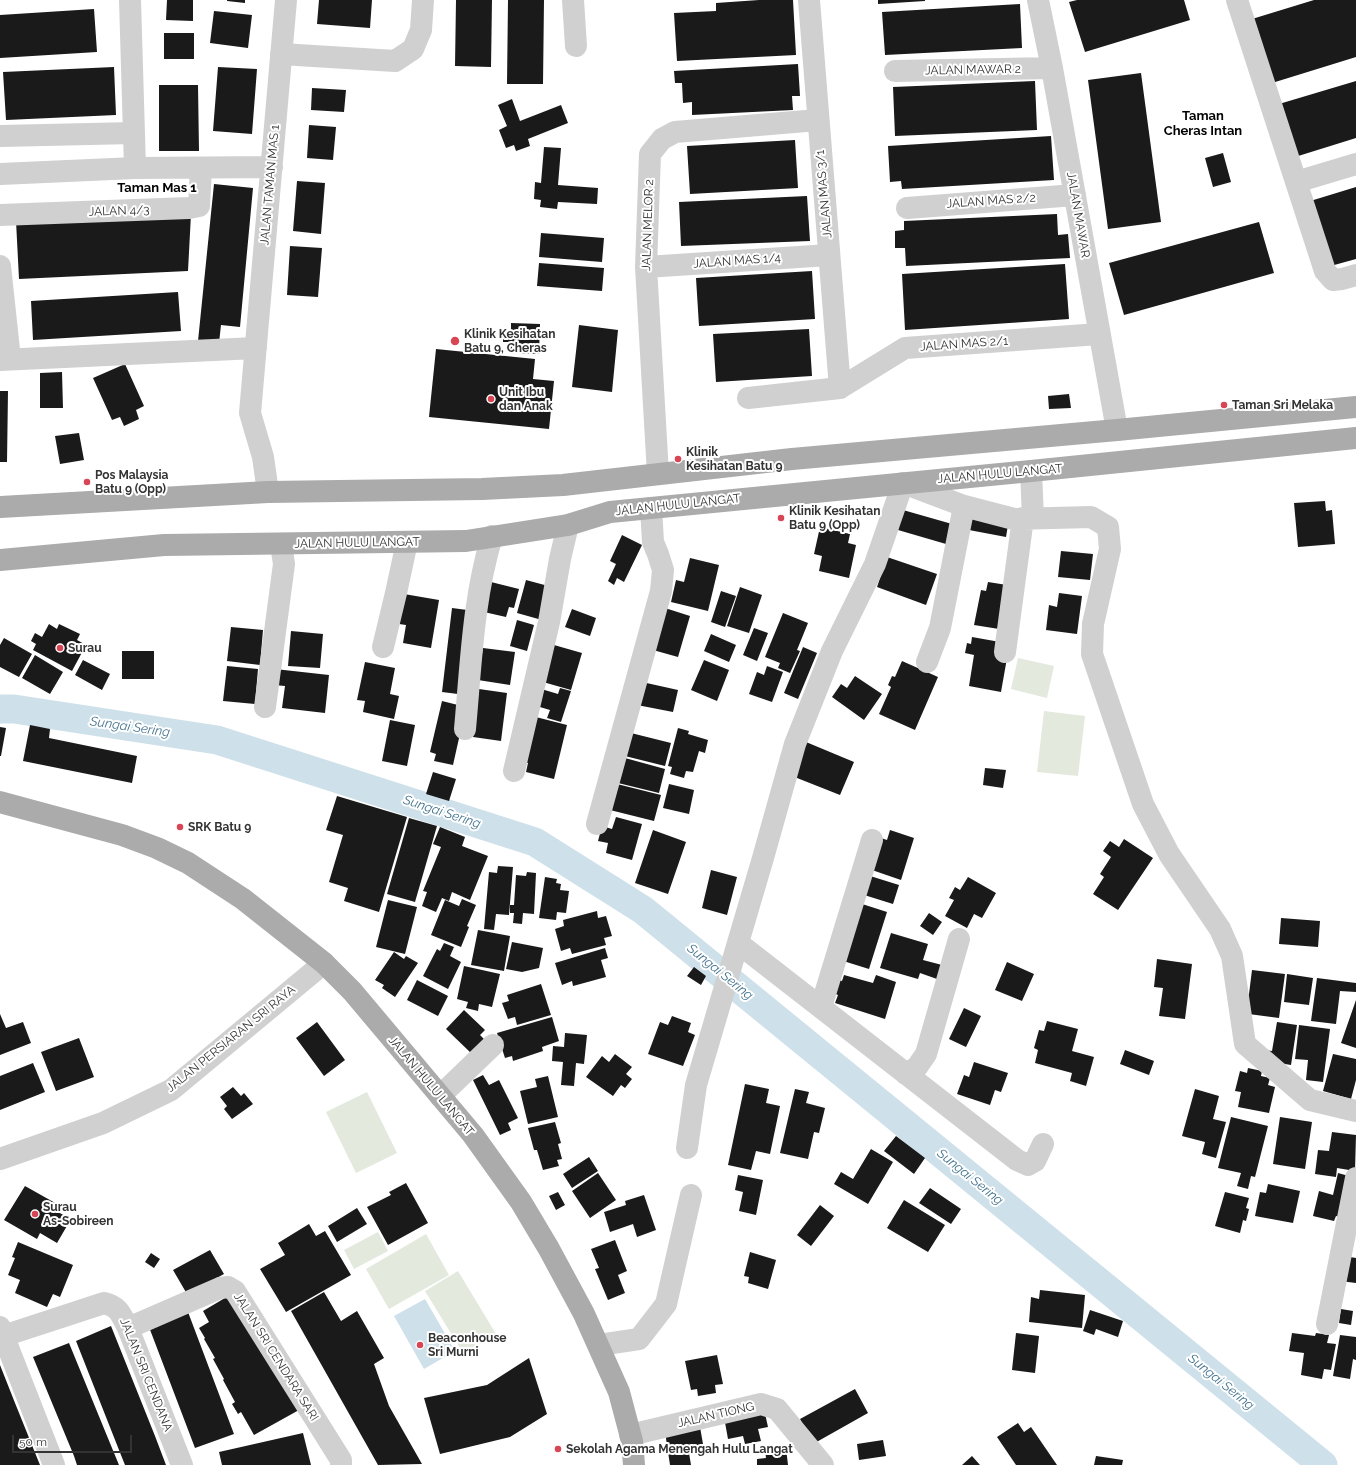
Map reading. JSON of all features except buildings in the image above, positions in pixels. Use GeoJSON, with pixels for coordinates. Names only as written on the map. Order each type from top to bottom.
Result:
{"type":"FeatureCollection","features":[{"type":"Feature","properties":{"kind":"main road"},"geometry":{"type":"LineString","coordinates":[[0,506],[268,492],[482,489],[549,486],[792,459],[1356,407]]}},
{"type":"Feature","properties":{"kind":"main road","name":"JALAN HULU LANGAT"},"geometry":{"type":"LineString","coordinates":[[0,560],[164,545],[466,541],[568,524],[610,512],[1356,438]]}},
{"type":"Feature","properties":{"kind":"main road","name":"JALAN HULU LANGAT"},"geometry":{"type":"LineString","coordinates":[[0,802],[122,835],[157,848],[188,864],[243,899],[324,963],[352,991],[472,1135],[521,1202],[549,1249],[584,1314],[619,1392],[630,1435],[634,1465]]}},
{"type":"Feature","properties":{"kind":"main road","name":"JALAN HULU LANGAT"},"geometry":{"type":"LineString","coordinates":[[0,814],[91,827]]}},
{"type":"Feature","properties":{"kind":"street"},"geometry":{"type":"LineString","coordinates":[[130,0],[135,168]]}},
{"type":"Feature","properties":{"kind":"street","name":"JALAN TAMAN MAS 1"},"geometry":{"type":"LineString","coordinates":[[268,492],[263,457],[250,413],[286,0]]}},
{"type":"Feature","properties":{"kind":"street"},"geometry":{"type":"LineString","coordinates":[[281,54],[395,61],[413,50],[421,30],[422,0]]}},
{"type":"Feature","properties":{"kind":"street"},"geometry":{"type":"LineString","coordinates":[[573,0],[576,46]]}},
{"type":"Feature","properties":{"kind":"street","name":"JALAN MAS 3/1"},"geometry":{"type":"LineString","coordinates":[[809,0],[840,388]]}},
{"type":"Feature","properties":{"kind":"street","name":"JALAN MAWAR"},"geometry":{"type":"LineString","coordinates":[[1038,0],[1052,68],[1117,430]]}},
{"type":"Feature","properties":{"kind":"street"},"geometry":{"type":"LineString","coordinates":[[1237,0],[1325,271],[1333,280],[1356,275]]}},
{"type":"Feature","properties":{"kind":"street","name":"JALAN MAWAR 2"},"geometry":{"type":"LineString","coordinates":[[895,72],[1052,68]]}},
{"type":"Feature","properties":{"kind":"street","name":"JALAN MELOR 2"},"geometry":{"type":"LineString","coordinates":[[658,474],[646,267],[650,154],[662,139],[675,132],[818,120]]}},
{"type":"Feature","properties":{"kind":"street"},"geometry":{"type":"LineString","coordinates":[[0,136],[134,133]]}},
{"type":"Feature","properties":{"kind":"street"},"geometry":{"type":"LineString","coordinates":[[1296,182],[1356,164]]}},
{"type":"Feature","properties":{"kind":"street"},"geometry":{"type":"LineString","coordinates":[[0,174],[135,168],[272,167]]}},
{"type":"Feature","properties":{"kind":"street","name":"JALAN 4/3"},"geometry":{"type":"LineString","coordinates":[[0,215],[189,208],[199,206],[202,168]]}},
{"type":"Feature","properties":{"kind":"street","name":"JALAN MAS 2/2"},"geometry":{"type":"LineString","coordinates":[[907,208],[1075,195]]}},
{"type":"Feature","properties":{"kind":"street","name":"JALAN MAS 1/4"},"geometry":{"type":"LineString","coordinates":[[646,267],[829,255]]}},
{"type":"Feature","properties":{"kind":"street"},"geometry":{"type":"LineString","coordinates":[[0,266],[5,359],[256,348]]}},
{"type":"Feature","properties":{"kind":"street","name":"JALAN MAS 2/1"},"geometry":{"type":"LineString","coordinates":[[840,388],[905,348],[1099,334]]}},
{"type":"Feature","properties":{"kind":"street"},"geometry":{"type":"LineString","coordinates":[[748,398],[840,388]]}},
{"type":"Feature","properties":{"kind":"street"},"geometry":{"type":"LineString","coordinates":[[1005,652],[1028,518],[1031,471]]}},
{"type":"Feature","properties":{"kind":"street"},"geometry":{"type":"LineString","coordinates":[[687,1148],[696,1084],[722,999],[795,744],[832,651],[875,564],[903,483],[964,506],[1014,519],[1091,517],[1108,527],[1110,549],[1093,624],[1092,654],[1143,804],[1169,854],[1220,929],[1232,956],[1245,1044],[1310,1100],[1356,1111]]}},
{"type":"Feature","properties":{"kind":"street"},"geometry":{"type":"LineString","coordinates":[[927,662],[936,641],[942,620],[964,506]]}},
{"type":"Feature","properties":{"kind":"street"},"geometry":{"type":"LineString","coordinates":[[597,824],[661,591],[663,570],[653,542],[651,508]]}},
{"type":"Feature","properties":{"kind":"street"},"geometry":{"type":"LineString","coordinates":[[514,771],[549,622],[568,524]]}},
{"type":"Feature","properties":{"kind":"street"},"geometry":{"type":"LineString","coordinates":[[465,729],[474,626],[485,559],[492,536]]}},
{"type":"Feature","properties":{"kind":"street"},"geometry":{"type":"LineString","coordinates":[[383,647],[407,542]]}},
{"type":"Feature","properties":{"kind":"street"},"geometry":{"type":"LineString","coordinates":[[265,707],[284,564],[281,544]]}},
{"type":"Feature","properties":{"kind":"street"},"geometry":{"type":"LineString","coordinates":[[821,1007],[872,840]]}},
{"type":"Feature","properties":{"kind":"street"},"geometry":{"type":"LineString","coordinates":[[906,1074],[917,1067],[926,1054],[959,939]]}},
{"type":"Feature","properties":{"kind":"street"},"geometry":{"type":"LineString","coordinates":[[736,947],[821,1007],[1017,1160],[1028,1165],[1035,1161],[1043,1144]]}},
{"type":"Feature","properties":{"kind":"street","name":"JALAN PERSIARAN SRI RAYA"},"geometry":{"type":"LineString","coordinates":[[0,1159],[103,1123],[171,1090],[324,963]]}},
{"type":"Feature","properties":{"kind":"street"},"geometry":{"type":"LineString","coordinates":[[440,1096],[494,1045]]}},
{"type":"Feature","properties":{"kind":"street"},"geometry":{"type":"LineString","coordinates":[[1327,1324],[1356,1178]]}},
{"type":"Feature","properties":{"kind":"street"},"geometry":{"type":"LineString","coordinates":[[599,1345],[639,1339],[666,1304],[691,1195]]}},
{"type":"Feature","properties":{"kind":"street","name":"JALAN SRI CENDARA SARI"},"geometry":{"type":"LineString","coordinates":[[128,1328],[220,1288],[228,1287],[235,1291],[341,1462]]}},
{"type":"Feature","properties":{"kind":"street","name":"JALAN SRI CENDANA"},"geometry":{"type":"LineString","coordinates":[[2,1332],[104,1303],[113,1305],[119,1312],[128,1328],[182,1465]]}},
{"type":"Feature","properties":{"kind":"street"},"geometry":{"type":"LineString","coordinates":[[2,1332],[54,1465]]}},
{"type":"Feature","properties":{"kind":"street","name":"JALAN TIONG"},"geometry":{"type":"LineString","coordinates":[[630,1435],[761,1404],[777,1409],[823,1465]]}},
{"type":"Feature","properties":{"kind":"shaded area"},"geometry":{"type":"Polygon","coordinates":[[[1018,658],[1054,666],[1047,698],[1011,689],[1018,658]]]}},
{"type":"Feature","properties":{"kind":"shaded area"},"geometry":{"type":"Polygon","coordinates":[[[1044,711],[1085,716],[1078,776],[1037,772],[1044,711]]]}},
{"type":"Feature","properties":{"kind":"shaded area"},"geometry":{"type":"Polygon","coordinates":[[[367,1092],[397,1153],[356,1173],[326,1112],[367,1092]]]}},
{"type":"Feature","properties":{"kind":"shaded area"},"geometry":{"type":"Polygon","coordinates":[[[378,1232],[388,1251],[354,1269],[344,1250],[378,1232]]]}},
{"type":"Feature","properties":{"kind":"shaded area"},"geometry":{"type":"Polygon","coordinates":[[[426,1234],[449,1275],[389,1309],[366,1269],[426,1234]]]}},
{"type":"Feature","properties":{"kind":"shaded area"},"geometry":{"type":"Polygon","coordinates":[[[458,1271],[496,1334],[463,1353],[425,1291],[458,1271]]]}},
{"type":"Feature","properties":{"kind":"shaded area"},"geometry":{"type":"Polygon","coordinates":[[[425,1299],[455,1351],[424,1369],[394,1316],[425,1299]]]}},
{"type":"Feature","properties":{"kind":"waterway","name":"Sungai Sering"},"geometry":{"type":"LineString","coordinates":[[0,709],[14,709],[217,740],[535,842],[643,910],[1323,1465]]}},
{"type":"Feature","properties":{"kind":"place","name":"Klinik Kesihatan Batu 9, Cheras"},"geometry":{"type":"Point","coordinates":[455,341]}},
{"type":"Feature","properties":{"kind":"place","name":"Unit Ibu dan Anak"},"geometry":{"type":"Point","coordinates":[491,399]}},
{"type":"Feature","properties":{"kind":"place","name":"Taman Sri Melaka"},"geometry":{"type":"Point","coordinates":[1224,405]}},
{"type":"Feature","properties":{"kind":"place","name":"Klinik Kesihatan Batu 9"},"geometry":{"type":"Point","coordinates":[678,459]}},
{"type":"Feature","properties":{"kind":"place","name":"Pos Malaysia Batu 9 (Opp)"},"geometry":{"type":"Point","coordinates":[87,482]}},
{"type":"Feature","properties":{"kind":"place","name":"Klinik Kesihatan Batu 9 (Opp)"},"geometry":{"type":"Point","coordinates":[781,518]}},
{"type":"Feature","properties":{"kind":"place","name":"Surau"},"geometry":{"type":"Point","coordinates":[60,648]}},
{"type":"Feature","properties":{"kind":"place","name":"SRK Batu 9"},"geometry":{"type":"Point","coordinates":[180,827]}},
{"type":"Feature","properties":{"kind":"place","name":"Surau As-Sobireen"},"geometry":{"type":"Point","coordinates":[35,1214]}},
{"type":"Feature","properties":{"kind":"place","name":"Beaconhouse Sri Murni"},"geometry":{"type":"Point","coordinates":[420,1345]}},
{"type":"Feature","properties":{"kind":"place","name":"Sekolah Agama Menengah Hulu Langat"},"geometry":{"type":"Point","coordinates":[558,1449]}},
{"type":"Feature","properties":{"kind":"district","name":"Taman Cheras Intan"},"geometry":{"type":"Point","coordinates":[1203,124]}},
{"type":"Feature","properties":{"kind":"district","name":"Taman Mas 1"},"geometry":{"type":"Point","coordinates":[157,188]}}]}
